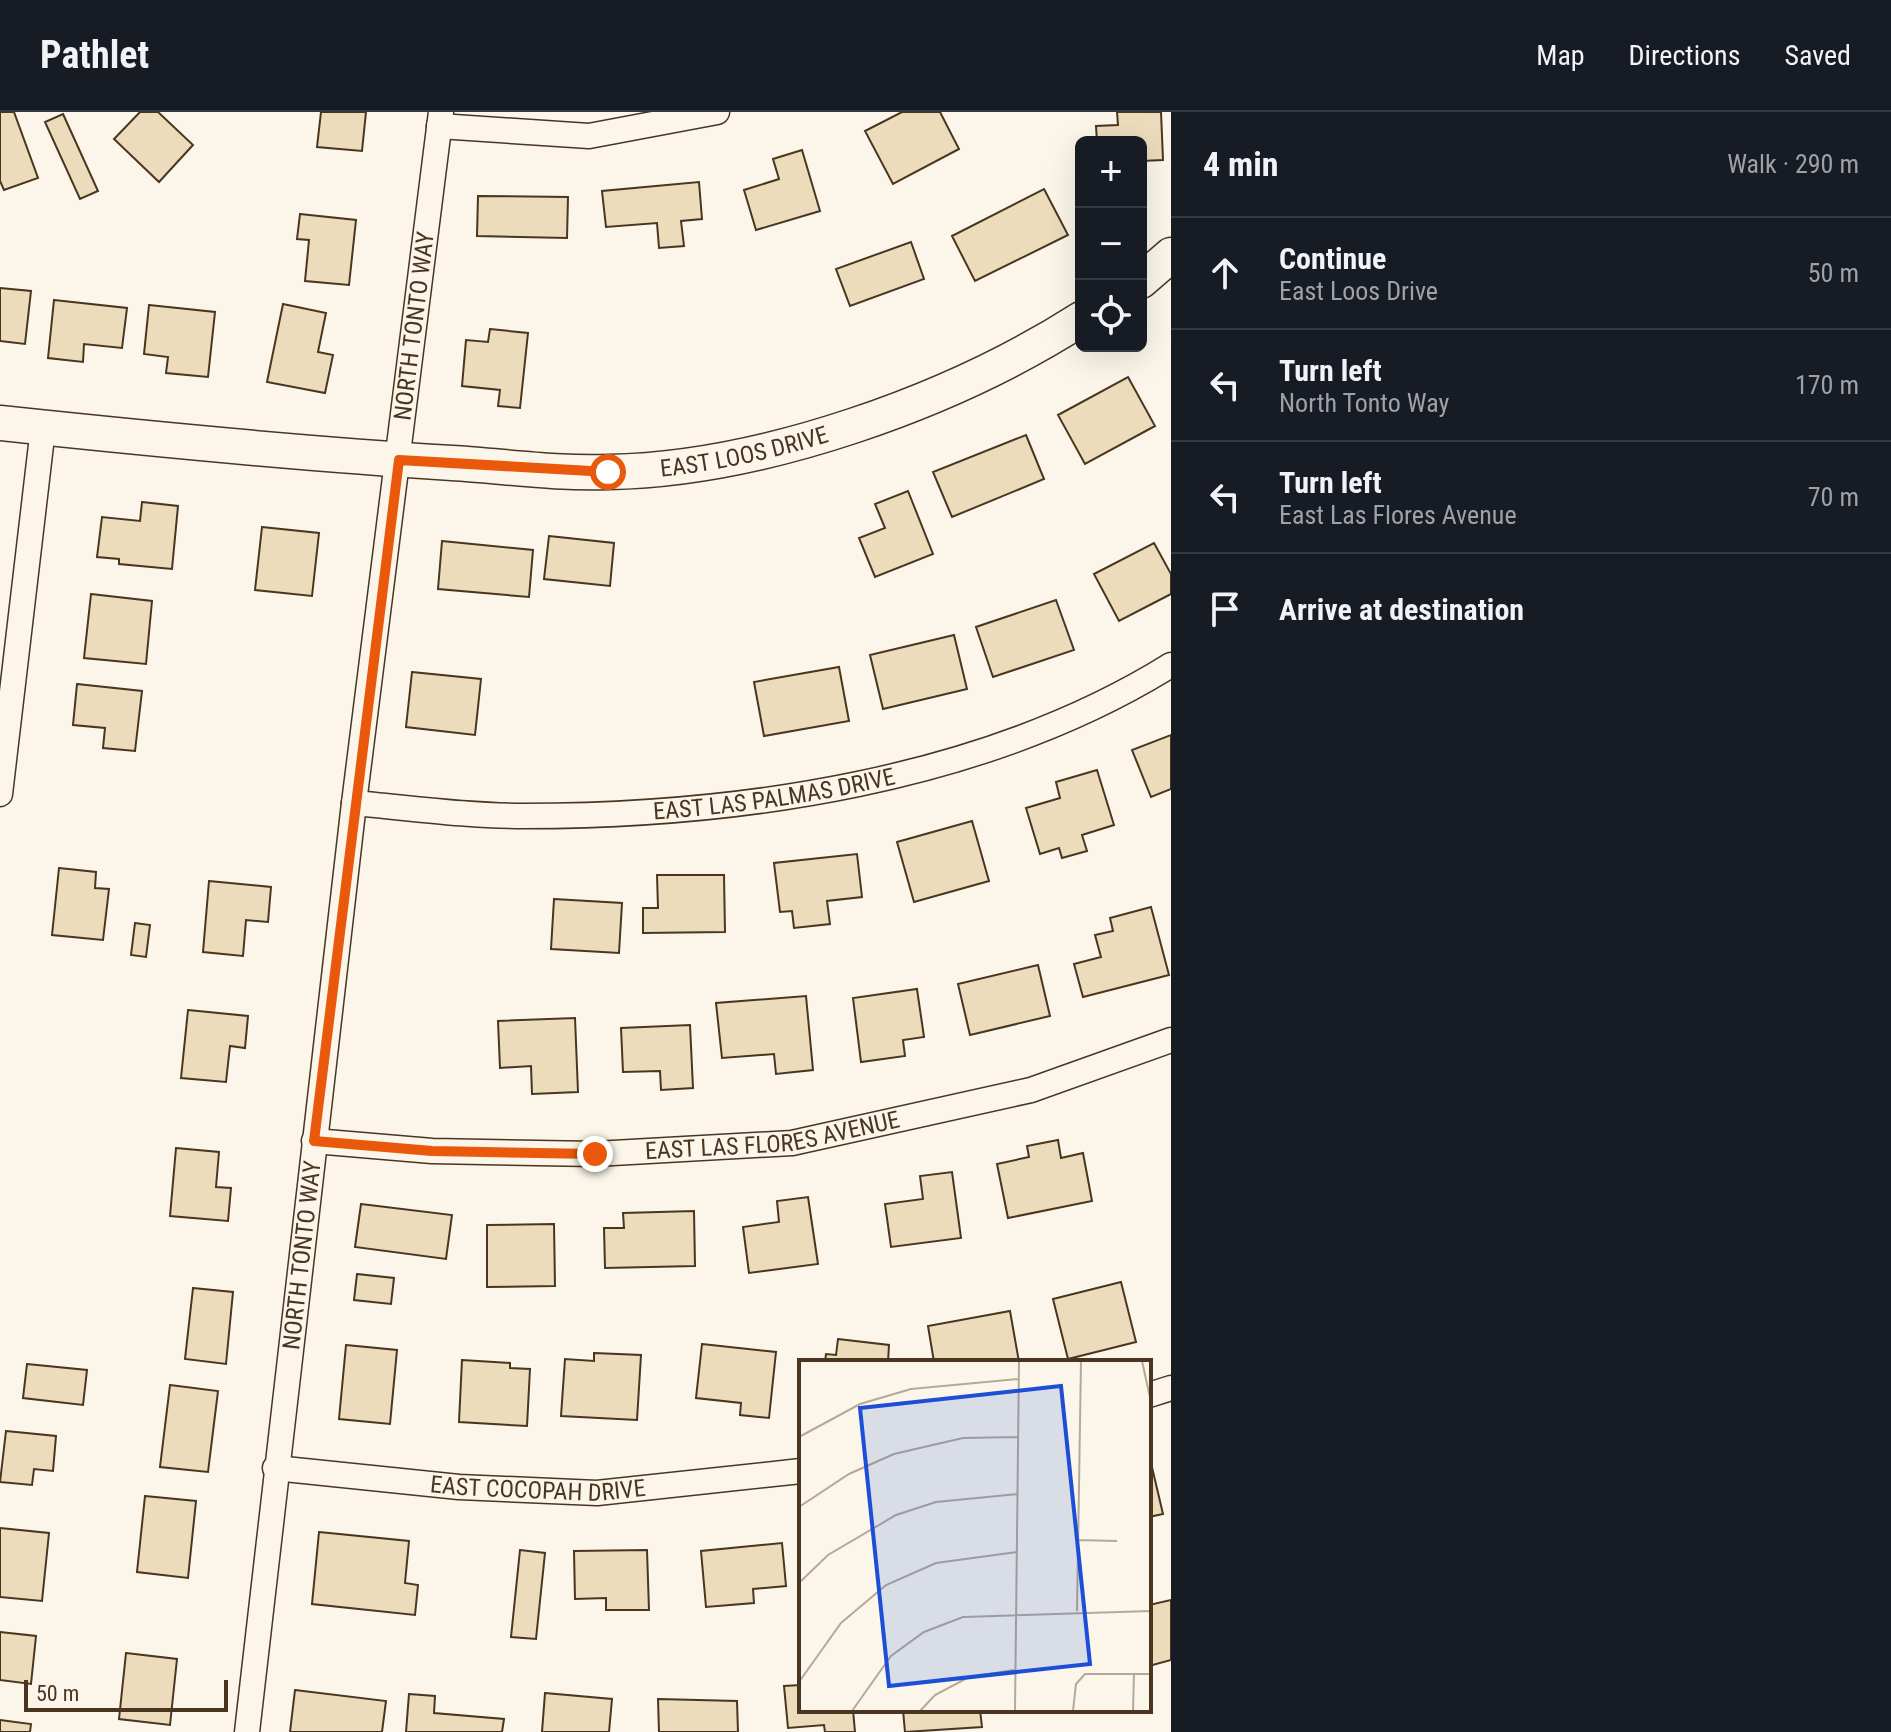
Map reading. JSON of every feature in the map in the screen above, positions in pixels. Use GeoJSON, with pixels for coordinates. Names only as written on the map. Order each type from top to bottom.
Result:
{"type":"FeatureCollection","features":[{"type":"Feature","properties":{"kind":"street"},"geometry":{"type":"LineString","coordinates":[[440,119],[589,136],[717,112]]}},
{"type":"Feature","properties":{"kind":"street","name":"NORTH TONTO WAY"},"geometry":{"type":"LineString","coordinates":[[247,1732],[354,803],[440,119]]}},
{"type":"Feature","properties":{"kind":"street"},"geometry":{"type":"LineString","coordinates":[[1142,280],[1171,255]]}},
{"type":"Feature","properties":{"kind":"street","name":"EAST LOOS DRIVE"},"geometry":{"type":"LineString","coordinates":[[0,423],[399,460],[608,472],[704,463],[816,436],[936,397],[1047,341],[1075,323]]}},
{"type":"Feature","properties":{"kind":"street"},"geometry":{"type":"LineString","coordinates":[[0,794],[43,428]]}},
{"type":"Feature","properties":{"kind":"street","name":"EAST LAS PALMAS DRIVE"},"geometry":{"type":"LineString","coordinates":[[354,803],[522,816],[696,808],[826,791],[971,756],[1128,692],[1171,665]]}},
{"type":"Feature","properties":{"kind":"street","name":"EAST LAS FLORES AVENUE"},"geometry":{"type":"LineString","coordinates":[[314,1141],[432,1151],[595,1154],[792,1143],[1031,1090],[1171,1040]]}},
{"type":"Feature","properties":{"kind":"street"},"geometry":{"type":"LineString","coordinates":[[1151,1394],[1171,1388]]}},
{"type":"Feature","properties":{"kind":"street","name":"EAST COCOPAH DRIVE"},"geometry":{"type":"LineString","coordinates":[[275,1468],[459,1487],[597,1493],[799,1471]]}},
{"type":"Feature","properties":{"kind":"building"},"geometry":{"type":"Polygon","coordinates":[[[0,112],[14,112],[38,178],[4,190],[0,181],[0,112]]]}},
{"type":"Feature","properties":{"kind":"building"},"geometry":{"type":"Polygon","coordinates":[[[140,112],[158,112],[193,145],[159,182],[114,139],[140,112]]]}},
{"type":"Feature","properties":{"kind":"building"},"geometry":{"type":"Polygon","coordinates":[[[321,112],[366,112],[362,151],[317,147],[321,112]]]}},
{"type":"Feature","properties":{"kind":"building"},"geometry":{"type":"Polygon","coordinates":[[[902,112],[940,112],[959,149],[893,184],[865,131],[902,112]]]}},
{"type":"Feature","properties":{"kind":"building"},"geometry":{"type":"Polygon","coordinates":[[[1117,112],[1161,112],[1163,160],[1147,161],[1147,136],[1097,136],[1096,126],[1118,125],[1117,112]]]}},
{"type":"Feature","properties":{"kind":"building"},"geometry":{"type":"Polygon","coordinates":[[[63,114],[98,191],[80,199],[45,122],[63,114]]]}},
{"type":"Feature","properties":{"kind":"building"},"geometry":{"type":"Polygon","coordinates":[[[802,150],[820,211],[756,230],[744,190],[779,179],[773,159],[802,150]]]}},
{"type":"Feature","properties":{"kind":"building"},"geometry":{"type":"Polygon","coordinates":[[[699,182],[702,219],[681,221],[684,246],[659,248],[657,223],[606,227],[602,191],[699,182]]]}},
{"type":"Feature","properties":{"kind":"building"},"geometry":{"type":"Polygon","coordinates":[[[1044,189],[1068,235],[975,281],[952,236],[1044,189]]]}},
{"type":"Feature","properties":{"kind":"building"},"geometry":{"type":"Polygon","coordinates":[[[478,196],[568,197],[567,238],[477,236],[478,196]]]}},
{"type":"Feature","properties":{"kind":"building"},"geometry":{"type":"Polygon","coordinates":[[[300,214],[356,220],[349,285],[305,281],[309,240],[297,239],[300,214]]]}},
{"type":"Feature","properties":{"kind":"building"},"geometry":{"type":"Polygon","coordinates":[[[911,242],[924,279],[850,306],[836,269],[911,242]]]}},
{"type":"Feature","properties":{"kind":"building"},"geometry":{"type":"Polygon","coordinates":[[[0,288],[31,291],[25,344],[0,341],[0,288]]]}},
{"type":"Feature","properties":{"kind":"building"},"geometry":{"type":"Polygon","coordinates":[[[54,300],[127,308],[122,348],[84,344],[83,362],[48,358],[54,300]]]}},
{"type":"Feature","properties":{"kind":"building"},"geometry":{"type":"Polygon","coordinates":[[[283,304],[326,313],[318,352],[333,355],[325,393],[267,382],[283,304]]]}},
{"type":"Feature","properties":{"kind":"building"},"geometry":{"type":"Polygon","coordinates":[[[149,305],[215,312],[208,377],[166,373],[168,357],[144,354],[149,305]]]}},
{"type":"Feature","properties":{"kind":"building"},"geometry":{"type":"Polygon","coordinates":[[[490,329],[528,333],[520,408],[498,406],[500,390],[462,386],[466,340],[488,342],[490,329]]]}},
{"type":"Feature","properties":{"kind":"building"},"geometry":{"type":"Polygon","coordinates":[[[1128,377],[1155,426],[1085,464],[1058,415],[1128,377]]]}},
{"type":"Feature","properties":{"kind":"building"},"geometry":{"type":"Polygon","coordinates":[[[1026,435],[1044,479],[952,517],[933,472],[1026,435]]]}},
{"type":"Feature","properties":{"kind":"building"},"geometry":{"type":"Polygon","coordinates":[[[908,491],[933,554],[875,577],[859,538],[885,528],[875,504],[908,491]]]}},
{"type":"Feature","properties":{"kind":"building"},"geometry":{"type":"Polygon","coordinates":[[[142,502],[178,506],[172,569],[119,564],[119,559],[97,557],[102,517],[140,521],[142,502]]]}},
{"type":"Feature","properties":{"kind":"building"},"geometry":{"type":"Polygon","coordinates":[[[262,527],[319,533],[312,596],[255,590],[262,527]]]}},
{"type":"Feature","properties":{"kind":"building"},"geometry":{"type":"Polygon","coordinates":[[[549,536],[614,543],[610,586],[544,579],[549,536]]]}},
{"type":"Feature","properties":{"kind":"building"},"geometry":{"type":"Polygon","coordinates":[[[442,541],[533,550],[529,597],[438,589],[442,541]]]}},
{"type":"Feature","properties":{"kind":"building"},"geometry":{"type":"Polygon","coordinates":[[[1154,543],[1171,574],[1171,594],[1119,621],[1094,574],[1154,543]]]}},
{"type":"Feature","properties":{"kind":"building"},"geometry":{"type":"Polygon","coordinates":[[[91,594],[152,601],[146,664],[84,658],[91,594]]]}},
{"type":"Feature","properties":{"kind":"building"},"geometry":{"type":"Polygon","coordinates":[[[1056,600],[1074,650],[993,677],[976,627],[1056,600]]]}},
{"type":"Feature","properties":{"kind":"building"},"geometry":{"type":"Polygon","coordinates":[[[954,635],[967,689],[883,709],[870,655],[954,635]]]}},
{"type":"Feature","properties":{"kind":"building"},"geometry":{"type":"Polygon","coordinates":[[[839,667],[849,721],[764,736],[754,682],[839,667]]]}},
{"type":"Feature","properties":{"kind":"building"},"geometry":{"type":"Polygon","coordinates":[[[412,672],[481,679],[475,735],[406,727],[412,672]]]}},
{"type":"Feature","properties":{"kind":"building"},"geometry":{"type":"Polygon","coordinates":[[[77,684],[142,691],[135,751],[103,748],[105,728],[73,725],[77,684]]]}},
{"type":"Feature","properties":{"kind":"building"},"geometry":{"type":"Polygon","coordinates":[[[1171,735],[1171,789],[1151,797],[1132,750],[1171,735]]]}},
{"type":"Feature","properties":{"kind":"building"},"geometry":{"type":"Polygon","coordinates":[[[1097,770],[1114,825],[1082,835],[1087,851],[1062,858],[1059,848],[1040,854],[1026,808],[1060,798],[1056,782],[1097,770]]]}},
{"type":"Feature","properties":{"kind":"building"},"geometry":{"type":"Polygon","coordinates":[[[972,821],[989,881],[914,902],[897,842],[972,821]]]}},
{"type":"Feature","properties":{"kind":"building"},"geometry":{"type":"Polygon","coordinates":[[[857,854],[862,897],[827,901],[830,924],[794,928],[792,911],[780,912],[774,863],[857,854]]]}},
{"type":"Feature","properties":{"kind":"building"},"geometry":{"type":"Polygon","coordinates":[[[59,868],[96,872],[95,888],[109,889],[103,940],[52,935],[59,868]]]}},
{"type":"Feature","properties":{"kind":"building"},"geometry":{"type":"Polygon","coordinates":[[[657,875],[724,875],[725,932],[643,933],[643,908],[658,908],[657,875]]]}},
{"type":"Feature","properties":{"kind":"building"},"geometry":{"type":"Polygon","coordinates":[[[209,881],[271,887],[268,922],[246,920],[243,956],[203,952],[209,881]]]}},
{"type":"Feature","properties":{"kind":"building"},"geometry":{"type":"Polygon","coordinates":[[[554,899],[622,903],[619,953],[551,949],[554,899]]]}},
{"type":"Feature","properties":{"kind":"building"},"geometry":{"type":"Polygon","coordinates":[[[1151,907],[1169,975],[1083,997],[1074,964],[1101,957],[1095,935],[1113,931],[1110,918],[1151,907]]]}},
{"type":"Feature","properties":{"kind":"building"},"geometry":{"type":"Polygon","coordinates":[[[135,923],[150,925],[146,957],[131,955],[135,923]]]}},
{"type":"Feature","properties":{"kind":"building"},"geometry":{"type":"Polygon","coordinates":[[[1038,965],[1050,1016],[970,1035],[958,984],[1038,965]]]}},
{"type":"Feature","properties":{"kind":"building"},"geometry":{"type":"Polygon","coordinates":[[[917,989],[924,1037],[903,1040],[905,1056],[861,1062],[853,998],[917,989]]]}},
{"type":"Feature","properties":{"kind":"building"},"geometry":{"type":"Polygon","coordinates":[[[806,996],[813,1070],[776,1074],[774,1054],[722,1058],[716,1003],[806,996]]]}},
{"type":"Feature","properties":{"kind":"building"},"geometry":{"type":"Polygon","coordinates":[[[188,1010],[248,1016],[245,1048],[230,1046],[226,1082],[181,1078],[188,1010]]]}},
{"type":"Feature","properties":{"kind":"building"},"geometry":{"type":"Polygon","coordinates":[[[575,1018],[578,1092],[532,1094],[531,1066],[500,1068],[498,1021],[575,1018]]]}},
{"type":"Feature","properties":{"kind":"building"},"geometry":{"type":"Polygon","coordinates":[[[690,1025],[693,1088],[661,1090],[660,1071],[623,1072],[621,1028],[690,1025]]]}},
{"type":"Feature","properties":{"kind":"building"},"geometry":{"type":"Polygon","coordinates":[[[1058,1140],[1061,1158],[1083,1153],[1092,1201],[1008,1218],[997,1164],[1029,1157],[1027,1146],[1058,1140]]]}},
{"type":"Feature","properties":{"kind":"building"},"geometry":{"type":"Polygon","coordinates":[[[176,1148],[219,1152],[216,1187],[231,1188],[228,1221],[170,1216],[176,1148]]]}},
{"type":"Feature","properties":{"kind":"building"},"geometry":{"type":"Polygon","coordinates":[[[952,1172],[961,1238],[891,1247],[885,1204],[923,1199],[920,1176],[952,1172]]]}},
{"type":"Feature","properties":{"kind":"building"},"geometry":{"type":"Polygon","coordinates":[[[808,1197],[818,1264],[749,1273],[743,1227],[779,1222],[777,1201],[808,1197]]]}},
{"type":"Feature","properties":{"kind":"building"},"geometry":{"type":"Polygon","coordinates":[[[361,1204],[452,1215],[446,1259],[355,1247],[361,1204]]]}},
{"type":"Feature","properties":{"kind":"building"},"geometry":{"type":"Polygon","coordinates":[[[694,1211],[695,1266],[605,1268],[604,1228],[624,1228],[623,1213],[694,1211]]]}},
{"type":"Feature","properties":{"kind":"building"},"geometry":{"type":"Polygon","coordinates":[[[554,1224],[555,1286],[487,1287],[487,1225],[554,1224]]]}},
{"type":"Feature","properties":{"kind":"building"},"geometry":{"type":"Polygon","coordinates":[[[357,1274],[394,1278],[391,1304],[354,1300],[357,1274]]]}},
{"type":"Feature","properties":{"kind":"building"},"geometry":{"type":"Polygon","coordinates":[[[1121,1282],[1136,1342],[1068,1359],[1053,1299],[1121,1282]]]}},
{"type":"Feature","properties":{"kind":"building"},"geometry":{"type":"Polygon","coordinates":[[[193,1288],[233,1292],[226,1364],[185,1359],[193,1288]]]}},
{"type":"Feature","properties":{"kind":"building"},"geometry":{"type":"Polygon","coordinates":[[[1010,1311],[1019,1360],[934,1360],[928,1326],[1010,1311]]]}},
{"type":"Feature","properties":{"kind":"building"},"geometry":{"type":"Polygon","coordinates":[[[838,1339],[889,1345],[888,1360],[825,1360],[826,1354],[836,1355],[838,1339]]]}},
{"type":"Feature","properties":{"kind":"building"},"geometry":{"type":"Polygon","coordinates":[[[702,1344],[776,1352],[769,1418],[740,1415],[741,1403],[696,1398],[702,1344]]]}},
{"type":"Feature","properties":{"kind":"building"},"geometry":{"type":"Polygon","coordinates":[[[346,1345],[397,1350],[390,1424],[339,1419],[346,1345]]]}},
{"type":"Feature","properties":{"kind":"building"},"geometry":{"type":"Polygon","coordinates":[[[594,1353],[641,1355],[637,1420],[561,1416],[565,1359],[594,1361],[594,1353]]]}},
{"type":"Feature","properties":{"kind":"building"},"geometry":{"type":"Polygon","coordinates":[[[462,1360],[510,1363],[510,1368],[530,1369],[527,1426],[459,1422],[462,1360]]]}},
{"type":"Feature","properties":{"kind":"building"},"geometry":{"type":"Polygon","coordinates":[[[27,1364],[87,1370],[83,1405],[23,1398],[27,1364]]]}},
{"type":"Feature","properties":{"kind":"building"},"geometry":{"type":"Polygon","coordinates":[[[170,1385],[218,1391],[208,1472],[160,1467],[170,1385]]]}},
{"type":"Feature","properties":{"kind":"building"},"geometry":{"type":"Polygon","coordinates":[[[6,1431],[56,1436],[53,1471],[34,1469],[32,1485],[0,1482],[6,1431]]]}},
{"type":"Feature","properties":{"kind":"building"},"geometry":{"type":"Polygon","coordinates":[[[1151,1463],[1163,1514],[1151,1517],[1151,1463]]]}},
{"type":"Feature","properties":{"kind":"building"},"geometry":{"type":"Polygon","coordinates":[[[145,1496],[196,1501],[188,1578],[137,1572],[145,1496]]]}},
{"type":"Feature","properties":{"kind":"building"},"geometry":{"type":"Polygon","coordinates":[[[0,1528],[49,1533],[42,1601],[0,1597],[0,1528]]]}},
{"type":"Feature","properties":{"kind":"building"},"geometry":{"type":"Polygon","coordinates":[[[319,1532],[409,1541],[405,1583],[418,1585],[415,1615],[312,1604],[319,1532]]]}},
{"type":"Feature","properties":{"kind":"building"},"geometry":{"type":"Polygon","coordinates":[[[782,1543],[786,1586],[753,1589],[754,1603],[706,1607],[701,1551],[782,1543]]]}},
{"type":"Feature","properties":{"kind":"building"},"geometry":{"type":"Polygon","coordinates":[[[520,1550],[545,1553],[536,1639],[511,1637],[520,1550]]]}},
{"type":"Feature","properties":{"kind":"building"},"geometry":{"type":"Polygon","coordinates":[[[647,1550],[649,1610],[606,1610],[606,1598],[575,1599],[574,1551],[647,1550]]]}},
{"type":"Feature","properties":{"kind":"building"},"geometry":{"type":"Polygon","coordinates":[[[1171,1600],[1171,1660],[1151,1665],[1151,1605],[1171,1600]]]}},
{"type":"Feature","properties":{"kind":"building"},"geometry":{"type":"Polygon","coordinates":[[[0,1632],[36,1636],[31,1684],[0,1680],[0,1632]]]}},
{"type":"Feature","properties":{"kind":"building"},"geometry":{"type":"Polygon","coordinates":[[[126,1653],[177,1659],[170,1725],[119,1719],[126,1653]]]}},
{"type":"Feature","properties":{"kind":"building"},"geometry":{"type":"Polygon","coordinates":[[[799,1685],[799,1712],[853,1712],[855,1732],[825,1732],[824,1725],[788,1728],[784,1686],[799,1685]]]}},
{"type":"Feature","properties":{"kind":"building"},"geometry":{"type":"Polygon","coordinates":[[[295,1690],[386,1701],[382,1732],[290,1732],[295,1690]]]}},
{"type":"Feature","properties":{"kind":"building"},"geometry":{"type":"Polygon","coordinates":[[[545,1693],[612,1699],[609,1732],[542,1732],[545,1693]]]}},
{"type":"Feature","properties":{"kind":"building"},"geometry":{"type":"Polygon","coordinates":[[[409,1694],[435,1696],[434,1713],[504,1719],[502,1732],[406,1732],[409,1694]]]}},
{"type":"Feature","properties":{"kind":"building"},"geometry":{"type":"Polygon","coordinates":[[[658,1699],[737,1701],[738,1732],[659,1732],[658,1699]]]}},
{"type":"Feature","properties":{"kind":"building"},"geometry":{"type":"Polygon","coordinates":[[[903,1712],[980,1712],[982,1727],[905,1732],[903,1712]]]}},
{"type":"Feature","properties":{"kind":"building"},"geometry":{"type":"Polygon","coordinates":[[[0,1720],[31,1724],[30,1732],[0,1732],[0,1720]]]}},
{"type":"Feature","properties":{"kind":"route"},"geometry":{"type":"LineString","coordinates":[[595,1154],[432,1151],[314,1141],[399,460],[608,472]]}}]}
